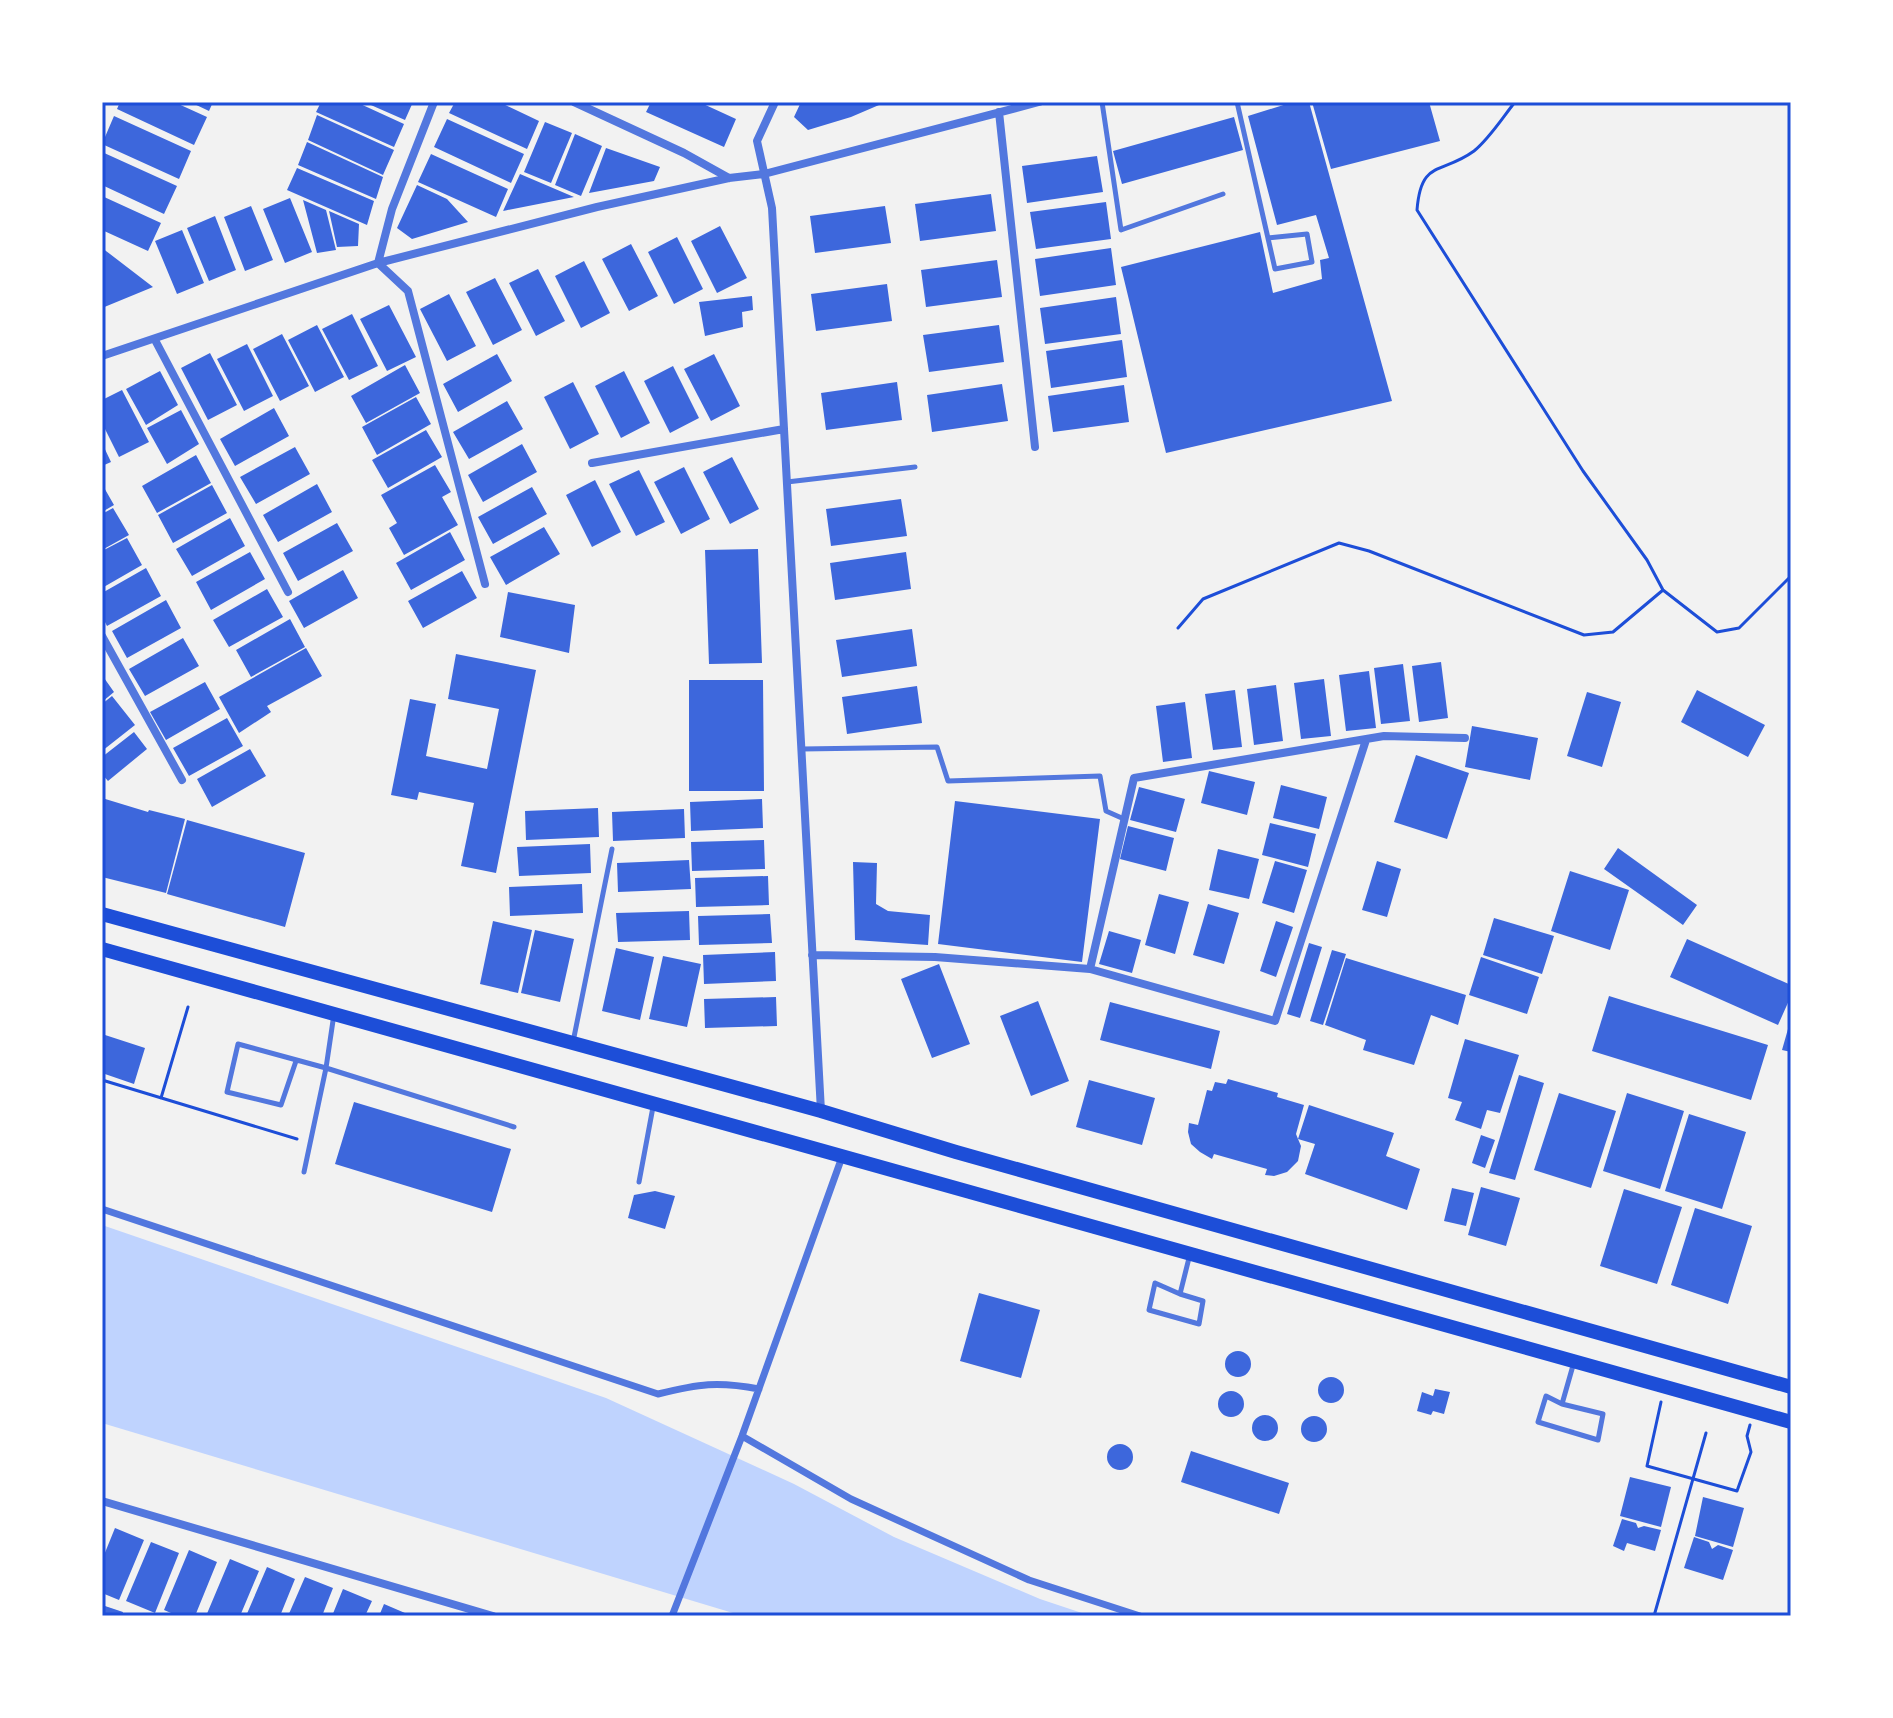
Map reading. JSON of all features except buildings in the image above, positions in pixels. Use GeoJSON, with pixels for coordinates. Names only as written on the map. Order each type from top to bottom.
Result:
{"type":"FeatureCollection","features":[{"type":"Feature","properties":{"kind":"main road"},"geometry":{"type":"LineString","coordinates":[[102,914],[821,1111],[956,1152],[1791,1387]]}},
{"type":"Feature","properties":{"kind":"main road"},"geometry":{"type":"LineString","coordinates":[[102,949],[1791,1422]]}},
{"type":"Feature","properties":{"kind":"street"},"geometry":{"type":"LineString","coordinates":[[378,263],[392,209],[434,102]]}},
{"type":"Feature","properties":{"kind":"street"},"geometry":{"type":"LineString","coordinates":[[574,102],[684,153],[729,178]]}},
{"type":"Feature","properties":{"kind":"street"},"geometry":{"type":"LineString","coordinates":[[775,102],[757,141],[772,208],[821,1111]]}},
{"type":"Feature","properties":{"kind":"street"},"geometry":{"type":"LineString","coordinates":[[102,356],[378,263],[597,207],[729,178],[764,174],[1039,102]]}},
{"type":"Feature","properties":{"kind":"street"},"geometry":{"type":"LineString","coordinates":[[999,112],[1035,447]]}},
{"type":"Feature","properties":{"kind":"street"},"geometry":{"type":"LineString","coordinates":[[378,263],[408,291],[485,584]]}},
{"type":"Feature","properties":{"kind":"street"},"geometry":{"type":"LineString","coordinates":[[155,340],[288,592]]}},
{"type":"Feature","properties":{"kind":"street"},"geometry":{"type":"LineString","coordinates":[[592,463],[784,429]]}},
{"type":"Feature","properties":{"kind":"street"},"geometry":{"type":"LineString","coordinates":[[102,636],[182,780]]}},
{"type":"Feature","properties":{"kind":"street"},"geometry":{"type":"LineString","coordinates":[[1090,969],[1134,778],[1384,736],[1465,738]]}},
{"type":"Feature","properties":{"kind":"street"},"geometry":{"type":"LineString","coordinates":[[812,955],[935,957],[1090,969],[1275,1021],[1366,740]]}},
{"type":"Feature","properties":{"kind":"street"},"geometry":{"type":"LineString","coordinates":[[672,1616],[742,1436],[843,1155]]}},
{"type":"Feature","properties":{"kind":"street"},"geometry":{"type":"LineString","coordinates":[[102,1209],[658,1394],[703,1383],[759,1389]]}},
{"type":"Feature","properties":{"kind":"street"},"geometry":{"type":"LineString","coordinates":[[742,1436],[851,1499],[1029,1580],[1140,1616]]}},
{"type":"Feature","properties":{"kind":"street"},"geometry":{"type":"LineString","coordinates":[[102,1501],[493,1616]]}},
{"type":"Feature","properties":{"kind":"lane"},"geometry":{"type":"LineString","coordinates":[[1102,102],[1121,230],[1223,194]]}},
{"type":"Feature","properties":{"kind":"lane"},"geometry":{"type":"LineString","coordinates":[[1237,102],[1275,269],[1312,262],[1307,234],[1268,238]]}},
{"type":"Feature","properties":{"kind":"lane"},"geometry":{"type":"LineString","coordinates":[[787,482],[915,467]]}},
{"type":"Feature","properties":{"kind":"lane"},"geometry":{"type":"LineString","coordinates":[[801,749],[937,747],[948,781],[1100,776],[1106,811],[1124,819]]}},
{"type":"Feature","properties":{"kind":"lane"},"geometry":{"type":"LineString","coordinates":[[573,1043],[612,849]]}},
{"type":"Feature","properties":{"kind":"lane"},"geometry":{"type":"LineString","coordinates":[[304,1172],[334,1013]]}},
{"type":"Feature","properties":{"kind":"lane"},"geometry":{"type":"LineString","coordinates":[[296,1061],[281,1105],[227,1092],[238,1044],[326,1068],[514,1127]]}},
{"type":"Feature","properties":{"kind":"lane"},"geometry":{"type":"LineString","coordinates":[[639,1182],[654,1102]]}},
{"type":"Feature","properties":{"kind":"lane"},"geometry":{"type":"LineString","coordinates":[[1180,1294],[1191,1253]]}},
{"type":"Feature","properties":{"kind":"lane"},"geometry":{"type":"LineString","coordinates":[[1155,1283],[1180,1294],[1203,1301],[1199,1324],[1149,1310],[1155,1283]]}},
{"type":"Feature","properties":{"kind":"lane"},"geometry":{"type":"LineString","coordinates":[[1562,1404],[1574,1361]]}},
{"type":"Feature","properties":{"kind":"lane"},"geometry":{"type":"LineString","coordinates":[[1546,1396],[1562,1404],[1603,1414],[1598,1440],[1538,1422],[1546,1396]]}},
{"type":"Feature","properties":{"kind":"path"},"geometry":{"type":"LineString","coordinates":[[1515,102],[1474,151],[1431,172],[1419,186],[1417,210],[1583,471],[1647,560],[1663,590],[1717,632],[1739,628],[1791,576]]}},
{"type":"Feature","properties":{"kind":"path"},"geometry":{"type":"LineString","coordinates":[[1178,628],[1203,599],[1339,543],[1369,551],[1584,635],[1613,632],[1663,590]]}},
{"type":"Feature","properties":{"kind":"path"},"geometry":{"type":"LineString","coordinates":[[161,1098],[188,1007]]}},
{"type":"Feature","properties":{"kind":"path"},"geometry":{"type":"LineString","coordinates":[[102,1080],[297,1139]]}},
{"type":"Feature","properties":{"kind":"path"},"geometry":{"type":"LineString","coordinates":[[1664,1387],[1647,1466],[1694,1481],[1737,1491],[1751,1452],[1747,1436],[1753,1412]]}},
{"type":"Feature","properties":{"kind":"path"},"geometry":{"type":"LineString","coordinates":[[1654,1616],[1706,1433]]}},
{"type":"Feature","properties":{"kind":"water"},"geometry":{"type":"Polygon","coordinates":[[[102,1225],[606,1398],[794,1484],[894,1537],[1040,1599],[1091,1616],[743,1616],[102,1423],[102,1225]]]}}]}
